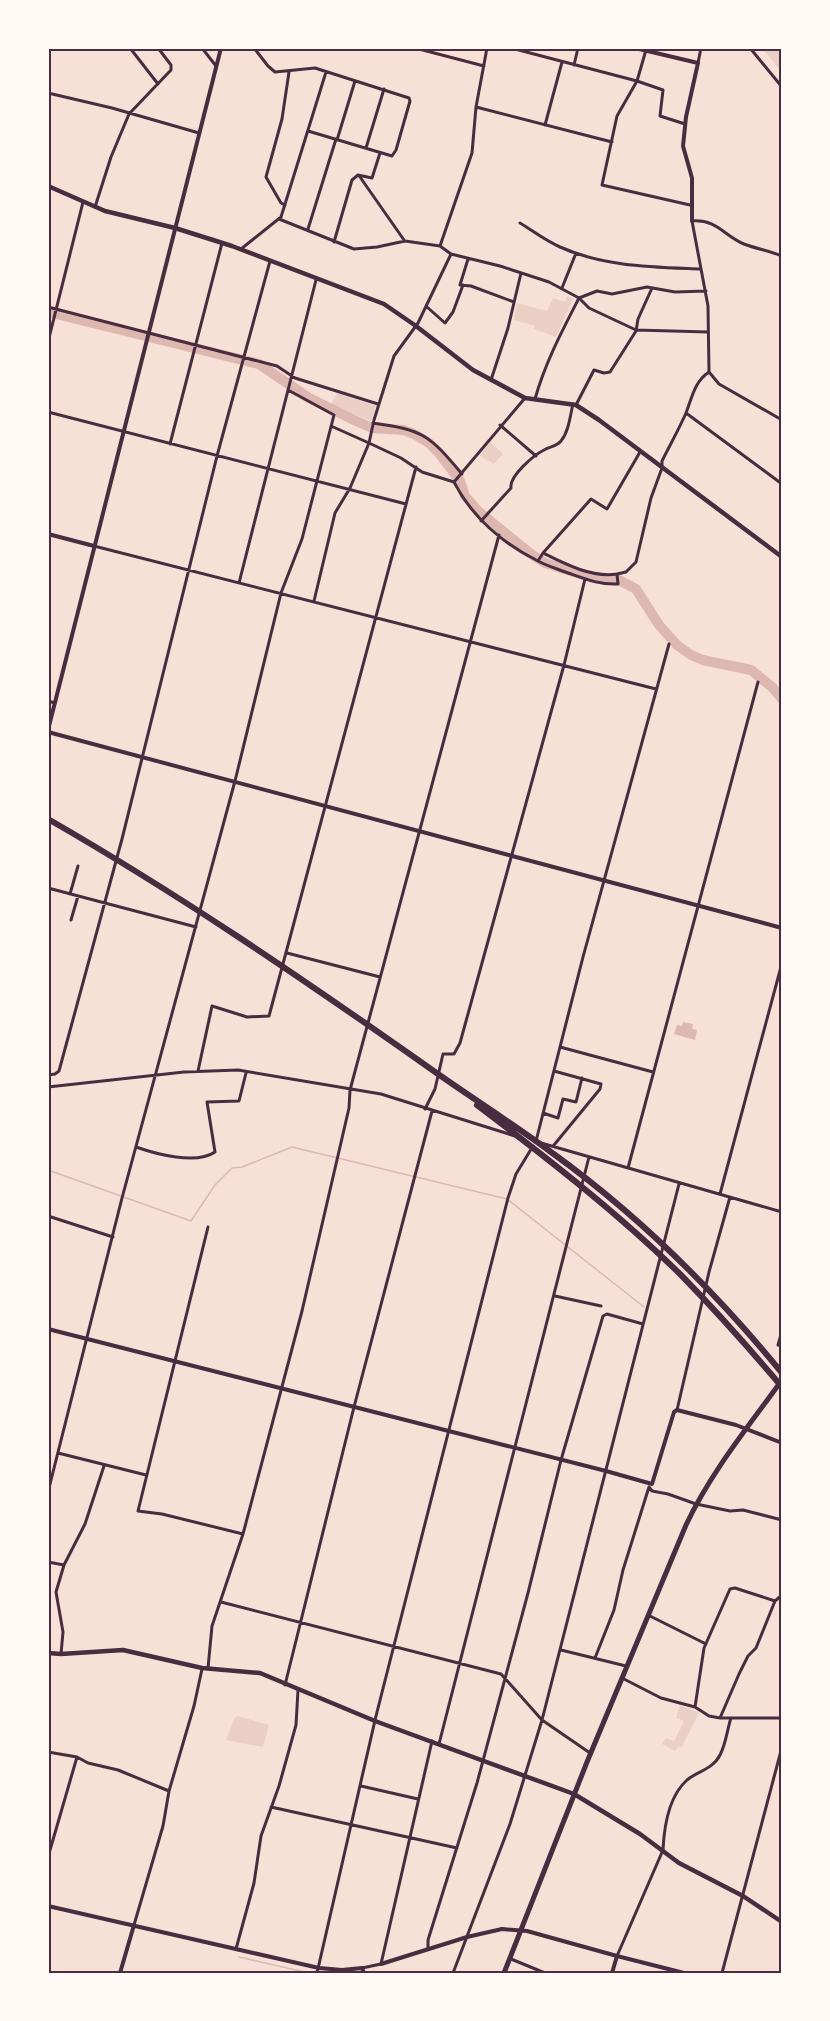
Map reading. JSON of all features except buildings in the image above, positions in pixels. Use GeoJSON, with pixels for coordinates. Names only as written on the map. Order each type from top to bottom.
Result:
{"type":"FeatureCollection","features":[{"type":"Feature","properties":{"kind":"highway"},"geometry":{"type":"LineString","coordinates":[[48,819],[216,922],[552,1152],[609,1197],[690,1272],[731,1313],[782,1373]]}},
{"type":"Feature","properties":{"kind":"highway"},"geometry":{"type":"LineString","coordinates":[[424,1065],[565,1173],[629,1228],[716,1311],[782,1387]]}},
{"type":"Feature","properties":{"kind":"highway"},"geometry":{"type":"LineString","coordinates":[[504,1973],[574,1794],[696,1504],[722,1463],[782,1380]]}},
{"type":"Feature","properties":{"kind":"main road"},"geometry":{"type":"LineString","coordinates":[[48,186],[95,207],[175,228],[241,249],[316,280],[384,304],[473,370],[525,398],[574,404],[782,557]]}},
{"type":"Feature","properties":{"kind":"main road"},"geometry":{"type":"LineString","coordinates":[[48,1653],[123,1650],[205,1668],[260,1673],[375,1721],[574,1794],[692,1870],[743,1896],[782,1922]]}},
{"type":"Feature","properties":{"kind":"street"},"geometry":{"type":"LineString","coordinates":[[130,48],[158,84]]}},
{"type":"Feature","properties":{"kind":"street"},"geometry":{"type":"LineString","coordinates":[[95,207],[111,157],[129,114],[171,70],[171,65],[158,48]]}},
{"type":"Feature","properties":{"kind":"street"},"geometry":{"type":"LineString","coordinates":[[202,48],[216,66]]}},
{"type":"Feature","properties":{"kind":"street"},"geometry":{"type":"LineString","coordinates":[[221,48],[48,731],[782,928]]}},
{"type":"Feature","properties":{"kind":"street"},"geometry":{"type":"LineString","coordinates":[[254,48],[275,72],[315,68],[384,89],[409,98],[410,101],[396,150],[392,156],[308,131]]}},
{"type":"Feature","properties":{"kind":"street"},"geometry":{"type":"LineString","coordinates":[[415,48],[484,66]]}},
{"type":"Feature","properties":{"kind":"street"},"geometry":{"type":"LineString","coordinates":[[440,246],[472,153],[476,107],[487,48]]}},
{"type":"Feature","properties":{"kind":"street"},"geometry":{"type":"LineString","coordinates":[[511,48],[663,90],[660,116],[685,124]]}},
{"type":"Feature","properties":{"kind":"street"},"geometry":{"type":"LineString","coordinates":[[574,65],[578,48]]}},
{"type":"Feature","properties":{"kind":"street"},"geometry":{"type":"LineString","coordinates":[[635,48],[698,63]]}},
{"type":"Feature","properties":{"kind":"street"},"geometry":{"type":"LineString","coordinates":[[701,48],[685,124],[683,146],[692,178],[690,205],[706,291],[709,372],[720,384],[782,420]]}},
{"type":"Feature","properties":{"kind":"street"},"geometry":{"type":"LineString","coordinates":[[750,48],[782,87]]}},
{"type":"Feature","properties":{"kind":"street"},"geometry":{"type":"LineString","coordinates":[[645,50],[637,81],[617,116],[602,185],[690,205]]}},
{"type":"Feature","properties":{"kind":"street"},"geometry":{"type":"LineString","coordinates":[[545,125],[562,62]]}},
{"type":"Feature","properties":{"kind":"street"},"geometry":{"type":"LineString","coordinates":[[285,205],[281,203],[266,177],[282,119],[290,72]]}},
{"type":"Feature","properties":{"kind":"street"},"geometry":{"type":"LineString","coordinates":[[241,249],[279,219],[326,72]]}},
{"type":"Feature","properties":{"kind":"street"},"geometry":{"type":"LineString","coordinates":[[308,230],[355,81]]}},
{"type":"Feature","properties":{"kind":"street"},"geometry":{"type":"LineString","coordinates":[[365,148],[384,89]]}},
{"type":"Feature","properties":{"kind":"street"},"geometry":{"type":"LineString","coordinates":[[48,93],[128,112],[199,133]]}},
{"type":"Feature","properties":{"kind":"street"},"geometry":{"type":"LineString","coordinates":[[476,107],[612,142]]}},
{"type":"Feature","properties":{"kind":"street"},"geometry":{"type":"LineString","coordinates":[[334,242],[352,180],[359,175],[372,178],[380,153]]}},
{"type":"Feature","properties":{"kind":"street"},"geometry":{"type":"LineString","coordinates":[[359,175],[405,241]]}},
{"type":"Feature","properties":{"kind":"street"},"geometry":{"type":"LineString","coordinates":[[48,342],[83,202]]}},
{"type":"Feature","properties":{"kind":"street"},"geometry":{"type":"LineString","coordinates":[[279,219],[354,249],[405,241],[440,246],[451,254],[536,277],[562,288],[579,298],[589,308],[636,330],[708,332]]}},
{"type":"Feature","properties":{"kind":"street"},"geometry":{"type":"LineString","coordinates":[[692,221],[704,220],[742,243],[782,256]]}},
{"type":"Feature","properties":{"kind":"street"},"geometry":{"type":"LineString","coordinates":[[520,223],[560,247],[610,263],[701,269]]}},
{"type":"Feature","properties":{"kind":"street"},"geometry":{"type":"LineString","coordinates":[[170,444],[222,243]]}},
{"type":"Feature","properties":{"kind":"street"},"geometry":{"type":"LineString","coordinates":[[562,288],[576,253]]}},
{"type":"Feature","properties":{"kind":"street"},"geometry":{"type":"LineString","coordinates":[[314,602],[335,513],[349,489],[369,443],[378,404],[394,356],[427,307],[451,254]]}},
{"type":"Feature","properties":{"kind":"street"},"geometry":{"type":"LineString","coordinates":[[468,259],[460,285],[514,302]]}},
{"type":"Feature","properties":{"kind":"street"},"geometry":{"type":"LineString","coordinates":[[48,1075],[59,1071],[142,757],[243,356],[270,261]]}},
{"type":"Feature","properties":{"kind":"street"},"geometry":{"type":"LineString","coordinates":[[491,380],[508,328],[521,273]]}},
{"type":"Feature","properties":{"kind":"street"},"geometry":{"type":"LineString","coordinates":[[239,582],[316,280]]}},
{"type":"Feature","properties":{"kind":"street"},"geometry":{"type":"LineString","coordinates":[[427,307],[445,323],[453,312],[463,285]]}},
{"type":"Feature","properties":{"kind":"street"},"geometry":{"type":"LineString","coordinates":[[535,399],[554,346],[579,298],[597,291],[612,294],[652,288],[675,292],[706,291]]}},
{"type":"Feature","properties":{"kind":"street"},"geometry":{"type":"LineString","coordinates":[[481,521],[511,488],[512,478],[536,456],[556,446],[562,440],[574,404],[594,370],[608,373],[636,330],[638,319],[652,288]]}},
{"type":"Feature","properties":{"kind":"street"},"geometry":{"type":"LineString","coordinates":[[48,307],[243,356],[277,366],[295,378],[378,404]]}},
{"type":"Feature","properties":{"kind":"street"},"geometry":{"type":"LineString","coordinates":[[543,553],[598,574],[618,576],[636,562],[662,461],[686,413],[696,386],[709,372]]}},
{"type":"Feature","properties":{"kind":"street"},"geometry":{"type":"LineString","coordinates":[[48,1492],[112,1237],[235,781],[281,593],[302,539],[334,415],[288,390]]}},
{"type":"Feature","properties":{"kind":"street"},"geometry":{"type":"LineString","coordinates":[[454,482],[525,398]]}},
{"type":"Feature","properties":{"kind":"street"},"geometry":{"type":"LineString","coordinates":[[48,412],[406,504]]}},
{"type":"Feature","properties":{"kind":"street"},"geometry":{"type":"LineString","coordinates":[[686,413],[782,484]]}},
{"type":"Feature","properties":{"kind":"street"},"geometry":{"type":"LineString","coordinates":[[373,424],[404,427],[417,431],[436,444],[462,474]]}},
{"type":"Feature","properties":{"kind":"street"},"geometry":{"type":"LineString","coordinates":[[500,425],[536,456]]}},
{"type":"Feature","properties":{"kind":"street"},"geometry":{"type":"LineString","coordinates":[[331,426],[401,458],[422,472],[454,482],[464,501],[481,521],[498,536],[538,562],[605,585],[618,584],[618,576]]}},
{"type":"Feature","properties":{"kind":"street"},"geometry":{"type":"LineString","coordinates":[[538,562],[543,553],[591,499],[607,509],[640,452]]}},
{"type":"Feature","properties":{"kind":"street"},"geometry":{"type":"LineString","coordinates":[[198,1071],[212,1006],[247,1017],[269,1016],[416,467]]}},
{"type":"Feature","properties":{"kind":"street"},"geometry":{"type":"LineString","coordinates":[[48,534],[656,689]]}},
{"type":"Feature","properties":{"kind":"street"},"geometry":{"type":"LineString","coordinates":[[120,1973],[163,1826],[169,1791],[205,1668],[212,1626],[243,1534],[302,1311],[349,1108],[350,1090],[498,536]]}},
{"type":"Feature","properties":{"kind":"street"},"geometry":{"type":"LineString","coordinates":[[425,1109],[435,1089],[443,1054],[454,1054],[460,1043],[564,665],[585,579]]}},
{"type":"Feature","properties":{"kind":"street"},"geometry":{"type":"LineString","coordinates":[[318,1971],[375,1721],[508,1198],[516,1174],[536,1142],[669,644]]}},
{"type":"Feature","properties":{"kind":"street"},"geometry":{"type":"LineString","coordinates":[[628,1168],[758,682]]}},
{"type":"Feature","properties":{"kind":"street"},"geometry":{"type":"LineString","coordinates":[[48,701],[55,703]]}},
{"type":"Feature","properties":{"kind":"street"},"geometry":{"type":"LineString","coordinates":[[70,894],[78,866]]}},
{"type":"Feature","properties":{"kind":"street"},"geometry":{"type":"LineString","coordinates":[[48,888],[196,927]]}},
{"type":"Feature","properties":{"kind":"street"},"geometry":{"type":"LineString","coordinates":[[71,920],[78,896]]}},
{"type":"Feature","properties":{"kind":"street"},"geometry":{"type":"LineString","coordinates":[[287,953],[380,977]]}},
{"type":"Feature","properties":{"kind":"street"},"geometry":{"type":"LineString","coordinates":[[720,1194],[782,963]]}},
{"type":"Feature","properties":{"kind":"street"},"geometry":{"type":"LineString","coordinates":[[560,1047],[653,1072]]}},
{"type":"Feature","properties":{"kind":"street"},"geometry":{"type":"LineString","coordinates":[[48,1087],[198,1071],[238,1070],[381,1094],[536,1142],[782,1212]]}},
{"type":"Feature","properties":{"kind":"street"},"geometry":{"type":"LineString","coordinates":[[554,1071],[601,1084],[600,1089],[554,1146]]}},
{"type":"Feature","properties":{"kind":"street"},"geometry":{"type":"LineString","coordinates":[[136,1147],[158,1155],[207,1157],[215,1152],[207,1102],[239,1101],[247,1072]]}},
{"type":"Feature","properties":{"kind":"street"},"geometry":{"type":"LineString","coordinates":[[543,1113],[558,1118],[563,1099],[576,1102],[582,1078]]}},
{"type":"Feature","properties":{"kind":"street"},"geometry":{"type":"LineString","coordinates":[[285,1685],[354,1407],[432,1111]]}},
{"type":"Feature","properties":{"kind":"street"},"geometry":{"type":"LineString","coordinates":[[439,1744],[589,1156]]}},
{"type":"Feature","properties":{"kind":"street"},"geometry":{"type":"LineString","coordinates":[[453,1973],[510,1824],[542,1720],[679,1184]]}},
{"type":"Feature","properties":{"kind":"street"},"geometry":{"type":"LineString","coordinates":[[48,1329],[652,1484],[674,1412],[677,1410],[709,1272],[730,1197]]}},
{"type":"Feature","properties":{"kind":"street"},"geometry":{"type":"LineString","coordinates":[[48,1216],[112,1237]]}},
{"type":"Feature","properties":{"kind":"street"},"geometry":{"type":"LineString","coordinates":[[208,1227],[138,1511],[162,1514],[243,1534]]}},
{"type":"Feature","properties":{"kind":"street"},"geometry":{"type":"LineString","coordinates":[[555,1296],[601,1306]]}},
{"type":"Feature","properties":{"kind":"street"},"geometry":{"type":"LineString","coordinates":[[428,1949],[428,1940],[483,1761],[561,1460],[603,1316],[607,1314],[643,1324]]}},
{"type":"Feature","properties":{"kind":"street"},"geometry":{"type":"LineString","coordinates":[[782,1331],[778,1345],[782,1346]]}},
{"type":"Feature","properties":{"kind":"street"},"geometry":{"type":"LineString","coordinates":[[677,1410],[736,1425],[782,1443]]}},
{"type":"Feature","properties":{"kind":"street"},"geometry":{"type":"LineString","coordinates":[[58,1453],[146,1475]]}},
{"type":"Feature","properties":{"kind":"street"},"geometry":{"type":"LineString","coordinates":[[61,1654],[63,1632],[56,1592],[64,1565],[85,1524],[104,1466]]}},
{"type":"Feature","properties":{"kind":"street"},"geometry":{"type":"LineString","coordinates":[[595,1658],[614,1611],[623,1570],[649,1487],[652,1491],[696,1504],[743,1510],[782,1520]]}},
{"type":"Feature","properties":{"kind":"street"},"geometry":{"type":"LineString","coordinates":[[48,1563],[64,1565]]}},
{"type":"Feature","properties":{"kind":"street"},"geometry":{"type":"LineString","coordinates":[[695,1707],[706,1644],[730,1588],[775,1601]]}},
{"type":"Feature","properties":{"kind":"street"},"geometry":{"type":"LineString","coordinates":[[720,1718],[748,1656],[756,1648],[777,1597],[782,1595]]}},
{"type":"Feature","properties":{"kind":"street"},"geometry":{"type":"LineString","coordinates":[[221,1602],[501,1674],[542,1720],[591,1754]]}},
{"type":"Feature","properties":{"kind":"street"},"geometry":{"type":"LineString","coordinates":[[648,1615],[706,1644]]}},
{"type":"Feature","properties":{"kind":"street"},"geometry":{"type":"LineString","coordinates":[[561,1650],[627,1667]]}},
{"type":"Feature","properties":{"kind":"street"},"geometry":{"type":"LineString","coordinates":[[622,1678],[662,1698],[695,1707],[709,1716],[782,1718]]}},
{"type":"Feature","properties":{"kind":"street"},"geometry":{"type":"LineString","coordinates":[[236,1949],[254,1883],[261,1836],[279,1786],[296,1725],[298,1690]]}},
{"type":"Feature","properties":{"kind":"street"},"geometry":{"type":"LineString","coordinates":[[612,1973],[617,1956],[663,1851],[664,1834],[677,1793],[687,1780],[711,1766],[720,1755],[731,1718]]}},
{"type":"Feature","properties":{"kind":"street"},"geometry":{"type":"LineString","coordinates":[[381,1964],[432,1741]]}},
{"type":"Feature","properties":{"kind":"street"},"geometry":{"type":"LineString","coordinates":[[722,1973],[782,1746]]}},
{"type":"Feature","properties":{"kind":"street"},"geometry":{"type":"LineString","coordinates":[[48,1752],[77,1757],[88,1763],[118,1770],[169,1791]]}},
{"type":"Feature","properties":{"kind":"street"},"geometry":{"type":"LineString","coordinates":[[48,1857],[77,1757]]}},
{"type":"Feature","properties":{"kind":"street"},"geometry":{"type":"LineString","coordinates":[[361,1786],[418,1799]]}},
{"type":"Feature","properties":{"kind":"street"},"geometry":{"type":"LineString","coordinates":[[271,1807],[457,1848]]}},
{"type":"Feature","properties":{"kind":"street"},"geometry":{"type":"LineString","coordinates":[[48,1906],[134,1924],[318,1971],[363,1971],[467,1937],[502,1929],[520,1929],[684,1973]]}},
{"type":"Feature","properties":{"kind":"street"},"geometry":{"type":"LineString","coordinates":[[509,1958],[545,1973]]}},
{"type":"Feature","properties":{"kind":"shaded area"},"geometry":{"type":"Polygon","coordinates":[[[762,48],[782,48],[782,72],[762,48]]]}},
{"type":"Feature","properties":{"kind":"shaded area"},"geometry":{"type":"Polygon","coordinates":[[[567,296],[573,299],[556,337],[534,329],[535,326],[514,320],[517,303],[547,311],[553,298],[565,302],[567,296]]]}},
{"type":"Feature","properties":{"kind":"shaded area"},"geometry":{"type":"Polygon","coordinates":[[[337,393],[376,406],[371,421],[331,405],[337,393]]]}},
{"type":"Feature","properties":{"kind":"shaded area"},"geometry":{"type":"Polygon","coordinates":[[[490,442],[503,454],[494,464],[480,456],[490,442]]]}},
{"type":"Feature","properties":{"kind":"shaded area"},"geometry":{"type":"Polygon","coordinates":[[[683,1022],[693,1024],[692,1029],[697,1030],[695,1040],[674,1034],[677,1025],[682,1026],[683,1022]]]}},
{"type":"Feature","properties":{"kind":"shaded area"},"geometry":{"type":"Polygon","coordinates":[[[680,1705],[699,1713],[681,1748],[678,1746],[675,1751],[662,1744],[666,1738],[674,1741],[684,1721],[676,1718],[680,1705]]]}},
{"type":"Feature","properties":{"kind":"shaded area"},"geometry":{"type":"Polygon","coordinates":[[[237,1716],[269,1725],[263,1747],[226,1740],[237,1716]]]}},
{"type":"Feature","properties":{"kind":"waterway"},"geometry":{"type":"LineString","coordinates":[[48,312],[259,364],[309,398],[356,421],[372,428],[403,430],[414,434],[429,443],[439,453],[460,481],[465,496],[478,511],[531,554],[545,563],[593,578],[619,580],[636,589],[659,625],[677,645],[703,660],[751,670],[772,687],[782,699]]}},
{"type":"Feature","properties":{"kind":"waterway"},"geometry":{"type":"LineString","coordinates":[[48,1170],[191,1221],[215,1185],[232,1168],[242,1167],[292,1147],[507,1199],[644,1307]]}},
{"type":"Feature","properties":{"kind":"waterway"},"geometry":{"type":"LineString","coordinates":[[239,1957],[309,1973]]}}]}
